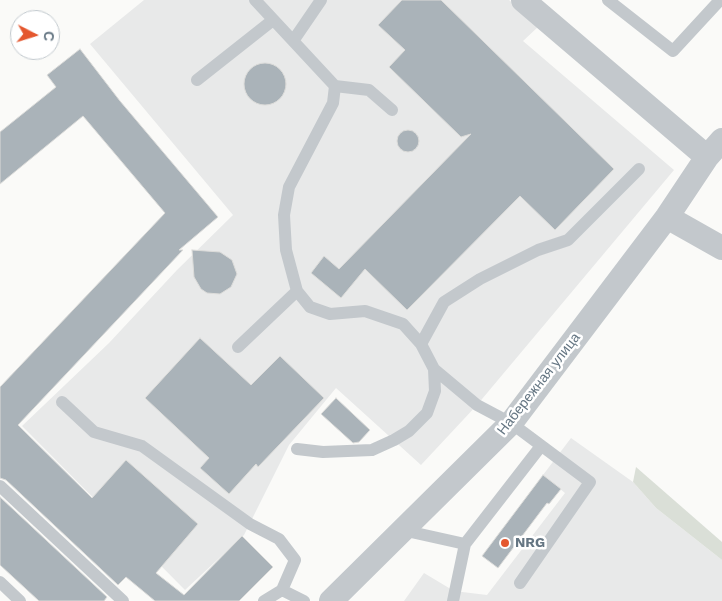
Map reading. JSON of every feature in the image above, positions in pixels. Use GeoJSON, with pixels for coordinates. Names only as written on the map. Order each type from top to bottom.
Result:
{"type":"FeatureCollection","features":[{"type":"Feature","properties":{"kind":"street"},"geometry":{"type":"LineString","coordinates":[[523,0],[717,147]]}},
{"type":"Feature","properties":{"kind":"street","name":"Набережная улица"},"geometry":{"type":"LineString","coordinates":[[331,601],[511,423],[667,217],[717,147]]}},
{"type":"Feature","properties":{"kind":"street"},"geometry":{"type":"LineString","coordinates":[[667,217],[722,248]]}},
{"type":"Feature","properties":{"kind":"lane"},"geometry":{"type":"LineString","coordinates":[[254,0],[335,86],[369,90],[392,110]]}},
{"type":"Feature","properties":{"kind":"lane"},"geometry":{"type":"LineString","coordinates":[[293,41],[321,0]]}},
{"type":"Feature","properties":{"kind":"lane"},"geometry":{"type":"LineString","coordinates":[[608,0],[673,51],[720,0]]}},
{"type":"Feature","properties":{"kind":"lane"},"geometry":{"type":"LineString","coordinates":[[197,80],[273,20]]}},
{"type":"Feature","properties":{"kind":"lane"},"geometry":{"type":"LineString","coordinates":[[335,86],[333,103],[289,187],[284,215],[286,250],[297,291],[310,307],[330,314],[365,311],[403,324],[421,344],[434,369],[477,404],[511,423],[590,482],[520,583]]}},
{"type":"Feature","properties":{"kind":"lane"},"geometry":{"type":"LineString","coordinates":[[421,344],[444,302],[480,279],[530,254],[568,240],[639,169]]}},
{"type":"Feature","properties":{"kind":"lane"},"geometry":{"type":"LineString","coordinates":[[238,346],[297,291]]}},
{"type":"Feature","properties":{"kind":"lane"},"geometry":{"type":"LineString","coordinates":[[297,449],[323,452],[372,450],[394,440],[409,431],[428,413],[435,391],[434,369]]}},
{"type":"Feature","properties":{"kind":"lane"},"geometry":{"type":"LineString","coordinates":[[62,402],[94,432],[142,446],[250,524],[279,540],[295,560],[282,590],[264,601]]}},
{"type":"Feature","properties":{"kind":"lane"},"geometry":{"type":"LineString","coordinates":[[453,601],[465,544],[541,446]]}},
{"type":"Feature","properties":{"kind":"lane"},"geometry":{"type":"LineString","coordinates":[[0,486],[123,601]]}},
{"type":"Feature","properties":{"kind":"lane"},"geometry":{"type":"LineString","coordinates":[[402,530],[465,544]]}},
{"type":"Feature","properties":{"kind":"lane"},"geometry":{"type":"LineString","coordinates":[[0,582],[20,601]]}},
{"type":"Feature","properties":{"kind":"lane"},"geometry":{"type":"LineString","coordinates":[[282,590],[304,601]]}},
{"type":"Feature","properties":{"kind":"shaded area"},"geometry":{"type":"Polygon","coordinates":[[[144,0],[509,0],[539,26],[523,41],[674,170],[477,405],[421,465],[336,388],[289,445],[244,535],[185,590],[22,426],[109,343],[177,270],[233,215],[90,44],[144,0]]]}},
{"type":"Feature","properties":{"kind":"shaded area"},"geometry":{"type":"Polygon","coordinates":[[[571,438],[633,482],[656,508],[722,560],[722,601],[404,601],[424,573],[454,591],[487,595],[565,493],[543,475],[571,438]]]}},
{"type":"Feature","properties":{"kind":"shaded area"},"geometry":{"type":"Polygon","coordinates":[[[636,467],[722,542],[722,560],[656,508],[633,482],[636,467]]]}},
{"type":"Feature","properties":{"kind":"building"},"geometry":{"type":"Polygon","coordinates":[[[402,0],[441,0],[614,169],[555,230],[520,196],[407,310],[365,269],[341,298],[311,273],[324,256],[339,269],[471,134],[461,137],[389,67],[405,50],[378,25],[402,0]]]}},
{"type":"Feature","properties":{"kind":"building"},"geometry":{"type":"Polygon","coordinates":[[[80,49],[120,101],[218,217],[179,250],[183,250],[18,425],[92,498],[126,460],[198,524],[156,573],[184,595],[242,536],[273,567],[239,601],[155,601],[126,577],[118,585],[6,480],[0,478],[0,387],[165,213],[83,116],[0,184],[0,132],[56,87],[47,75],[80,49]]]}},
{"type":"Feature","properties":{"kind":"building"},"geometry":{"type":"Polygon","coordinates":[[[269,63],[277,66],[283,72],[286,84],[283,96],[277,102],[261,105],[253,102],[247,96],[244,80],[247,72],[253,66],[269,63]]]}},
{"type":"Feature","properties":{"kind":"building"},"geometry":{"type":"Polygon","coordinates":[[[408,130],[416,133],[419,141],[416,149],[408,152],[400,149],[397,141],[400,133],[408,130]]]}},
{"type":"Feature","properties":{"kind":"building"},"geometry":{"type":"Polygon","coordinates":[[[192,250],[220,252],[232,260],[237,274],[231,287],[220,294],[207,293],[201,289],[194,277],[192,250]]]}},
{"type":"Feature","properties":{"kind":"building"},"geometry":{"type":"Polygon","coordinates":[[[200,338],[251,385],[280,356],[324,398],[258,467],[256,464],[229,494],[200,468],[209,458],[145,398],[200,338]]]}},
{"type":"Feature","properties":{"kind":"building"},"geometry":{"type":"Polygon","coordinates":[[[336,398],[370,430],[359,442],[353,443],[321,414],[336,398]]]}},
{"type":"Feature","properties":{"kind":"building"},"geometry":{"type":"Polygon","coordinates":[[[543,475],[561,489],[549,504],[547,503],[498,568],[482,556],[543,475]]]}},
{"type":"Feature","properties":{"kind":"building"},"geometry":{"type":"Polygon","coordinates":[[[0,497],[107,597],[104,601],[39,601],[0,565],[0,497]]]}},
{"type":"Feature","properties":{"kind":"place","name":"NRG"},"geometry":{"type":"Point","coordinates":[505,543]}}]}
